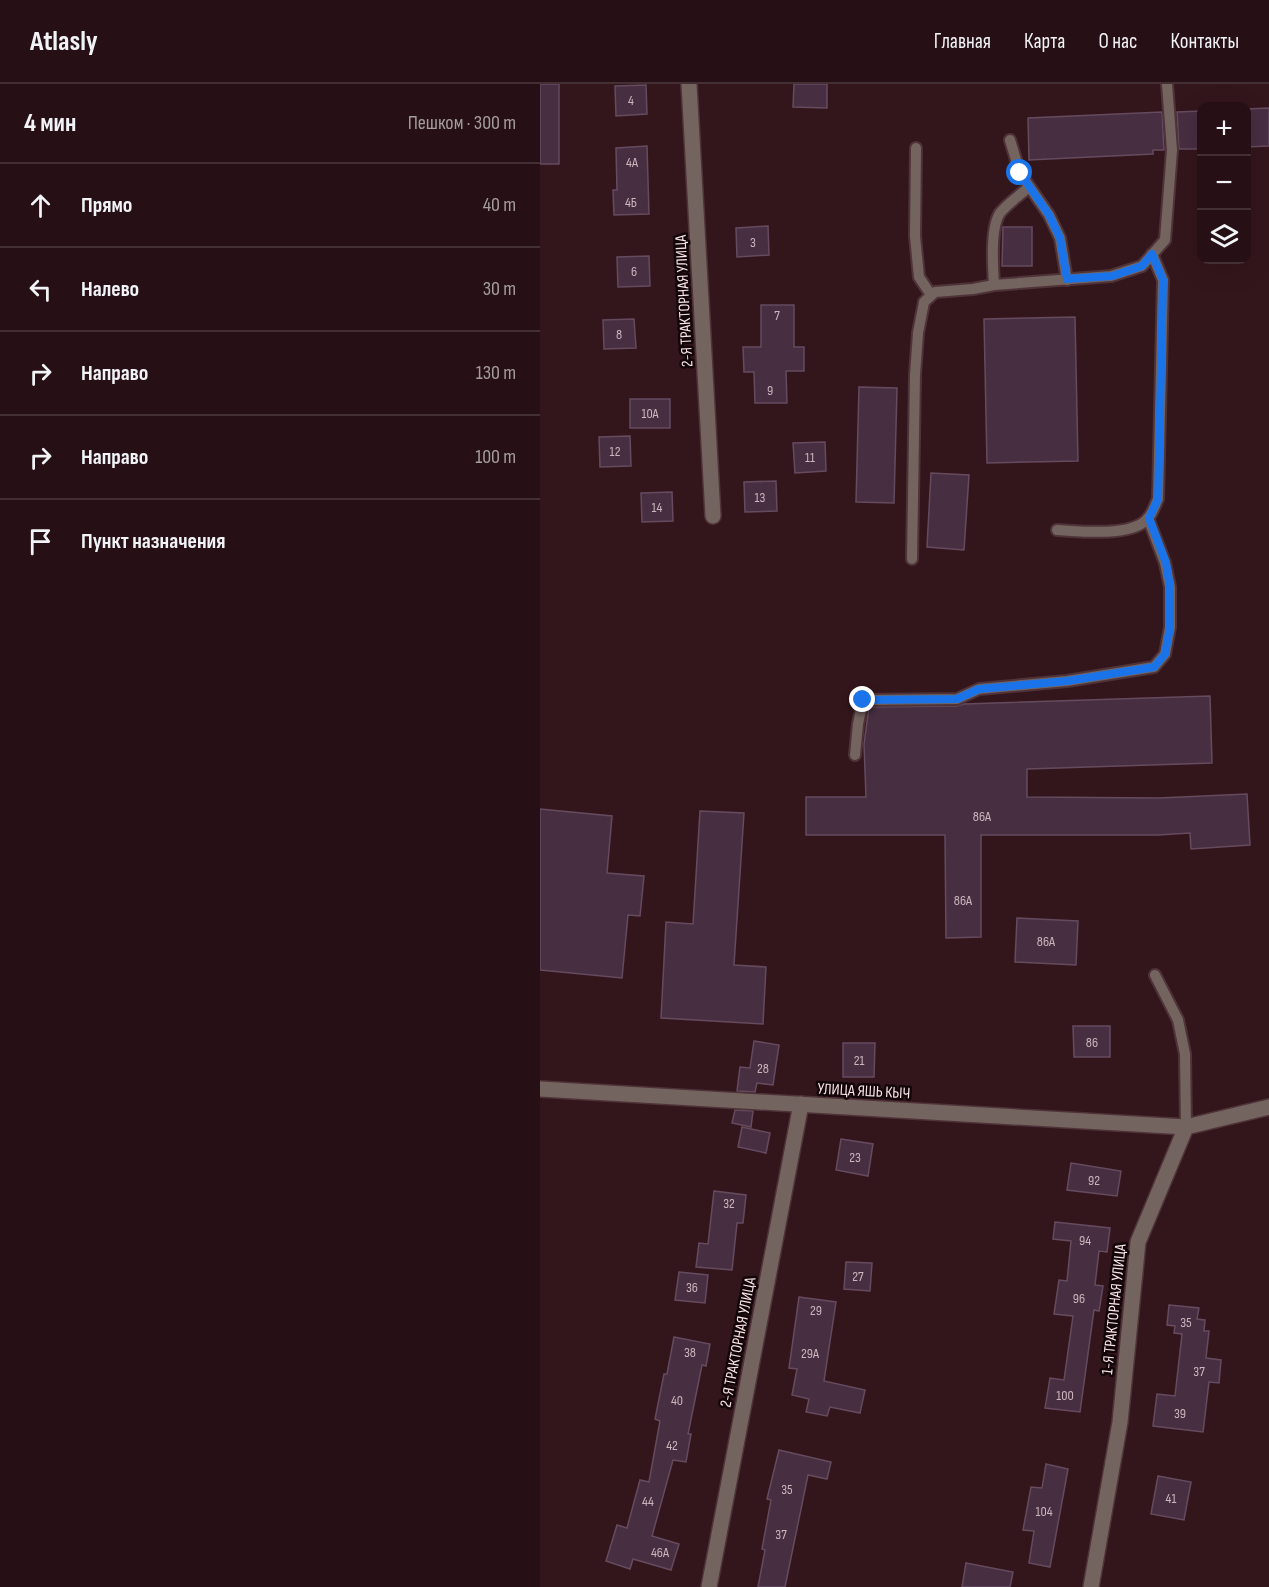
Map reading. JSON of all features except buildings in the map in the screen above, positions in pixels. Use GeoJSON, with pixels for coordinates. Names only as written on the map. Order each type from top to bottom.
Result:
{"type":"FeatureCollection","features":[{"type":"Feature","properties":{"kind":"street","name":"2-Я ТРАКТОРНАЯ УЛИЦА"},"geometry":{"type":"LineString","coordinates":[[689,84],[713,516]]}},
{"type":"Feature","properties":{"kind":"street","name":"УЛИЦА ЯШЬ КЫЧ"},"geometry":{"type":"LineString","coordinates":[[540,1089],[1186,1127]]}},
{"type":"Feature","properties":{"kind":"street","name":"2-Я ТРАКТОРНАЯ УЛИЦА"},"geometry":{"type":"LineString","coordinates":[[709,1587],[801,1104]]}},
{"type":"Feature","properties":{"kind":"street"},"geometry":{"type":"LineString","coordinates":[[1186,1127],[1269,1107]]}},
{"type":"Feature","properties":{"kind":"street","name":"1-Я ТРАКТОРНАЯ УЛИЦА"},"geometry":{"type":"LineString","coordinates":[[1091,1587],[1120,1422],[1138,1242],[1186,1127]]}},
{"type":"Feature","properties":{"kind":"lane"},"geometry":{"type":"LineString","coordinates":[[912,559],[918,333],[924,302],[935,292],[1112,276],[1142,266],[1165,240],[1172,150],[1167,84]]}},
{"type":"Feature","properties":{"kind":"lane"},"geometry":{"type":"LineString","coordinates":[[1010,140],[1020,173],[1049,215],[1060,238],[1067,279]]}},
{"type":"Feature","properties":{"kind":"lane"},"geometry":{"type":"LineString","coordinates":[[916,148],[915,236],[919,277],[931,295]]}},
{"type":"Feature","properties":{"kind":"lane"},"geometry":{"type":"LineString","coordinates":[[994,285],[993,256],[999,215],[1029,187]]}},
{"type":"Feature","properties":{"kind":"lane"},"geometry":{"type":"LineString","coordinates":[[1057,530],[1106,533],[1135,526],[1149,518],[1158,499],[1163,280],[1152,254]]}},
{"type":"Feature","properties":{"kind":"lane"},"geometry":{"type":"LineString","coordinates":[[855,755],[863,700],[957,699],[979,689],[1067,681],[1154,667],[1165,654],[1170,627],[1170,587],[1166,563],[1149,518]]}},
{"type":"Feature","properties":{"kind":"lane"},"geometry":{"type":"LineString","coordinates":[[1155,975],[1178,1020],[1185,1054],[1186,1127]]}},
{"type":"Feature","properties":{"kind":"route"},"geometry":{"type":"LineString","coordinates":[[863,700],[957,699],[979,689],[1067,681],[1154,667],[1165,654],[1170,627],[1170,587],[1166,563],[1149,518],[1158,499],[1163,280],[1152,254],[1142,266],[1112,276],[1067,279],[1060,238],[1049,215],[1020,173]]}}]}
